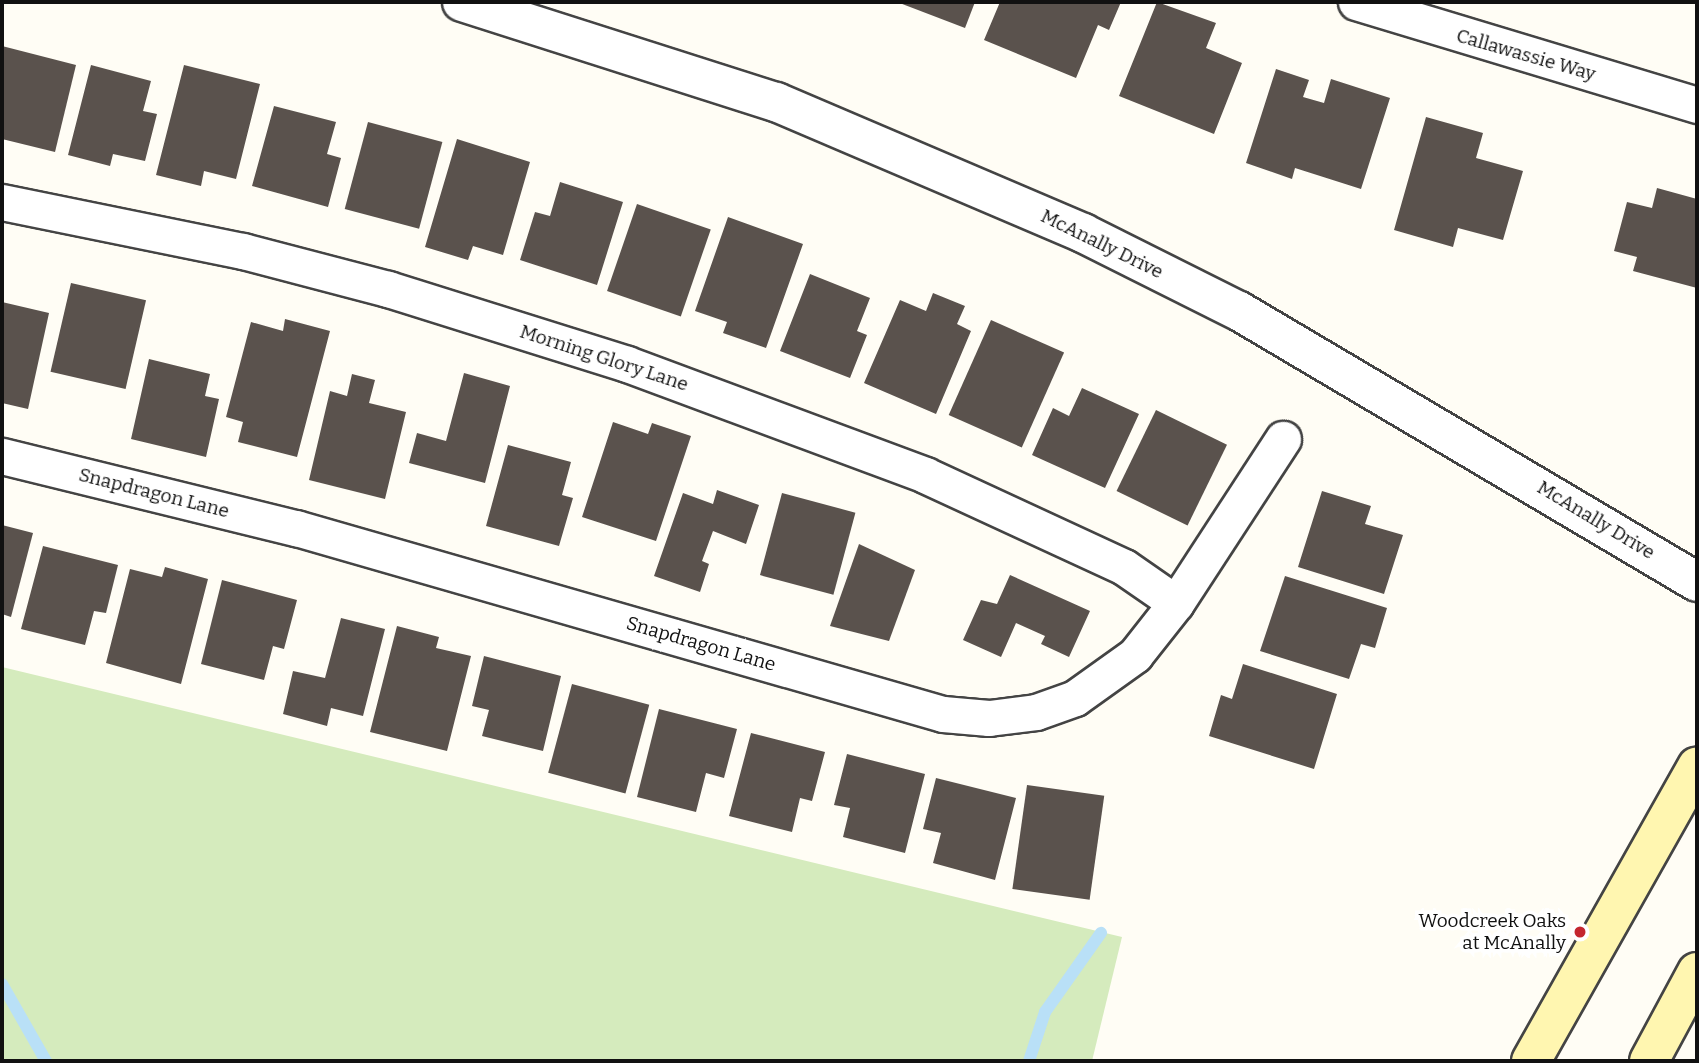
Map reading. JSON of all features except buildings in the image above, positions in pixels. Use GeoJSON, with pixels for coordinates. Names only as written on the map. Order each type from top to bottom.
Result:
{"type":"FeatureCollection","features":[{"type":"Feature","properties":{"kind":"main road"},"geometry":{"type":"LineString","coordinates":[[1531,1061],[1697,766]]}},
{"type":"Feature","properties":{"kind":"main road"},"geometry":{"type":"LineString","coordinates":[[1648,1061],[1697,972]]}},
{"type":"Feature","properties":{"kind":"street","name":"McAnally Drive"},"geometry":{"type":"LineString","coordinates":[[462,2],[776,102],[1083,233],[1239,311],[1697,582]]}},
{"type":"Feature","properties":{"kind":"street","name":"Callawassie Way"},"geometry":{"type":"LineString","coordinates":[[1356,2],[1697,105]]}},
{"type":"Feature","properties":{"kind":"street","name":"Morning Glory Lane"},"geometry":{"type":"LineString","coordinates":[[2,202],[257,254],[388,289],[627,364],[925,475],[1124,567],[1176,603]]}},
{"type":"Feature","properties":{"kind":"street","name":"Snapdragon Lane"},"geometry":{"type":"LineString","coordinates":[[2,456],[296,528],[943,714],[989,718],[1036,712],[1075,698],[1135,655],[1176,603],[1283,439]]}},
{"type":"Feature","properties":{"kind":"green space"},"geometry":{"type":"Polygon","coordinates":[[[2,667],[1122,937],[1092,1061],[2,1061],[2,667]]]}},
{"type":"Feature","properties":{"kind":"waterway"},"geometry":{"type":"LineString","coordinates":[[1029,1061],[1045,1012],[1101,933]]}},
{"type":"Feature","properties":{"kind":"waterway"},"geometry":{"type":"LineString","coordinates":[[2,984],[46,1061]]}},
{"type":"Feature","properties":{"kind":"place","name":"Woodcreek Oaks at McAnally"},"geometry":{"type":"Point","coordinates":[1580,932]}}]}
